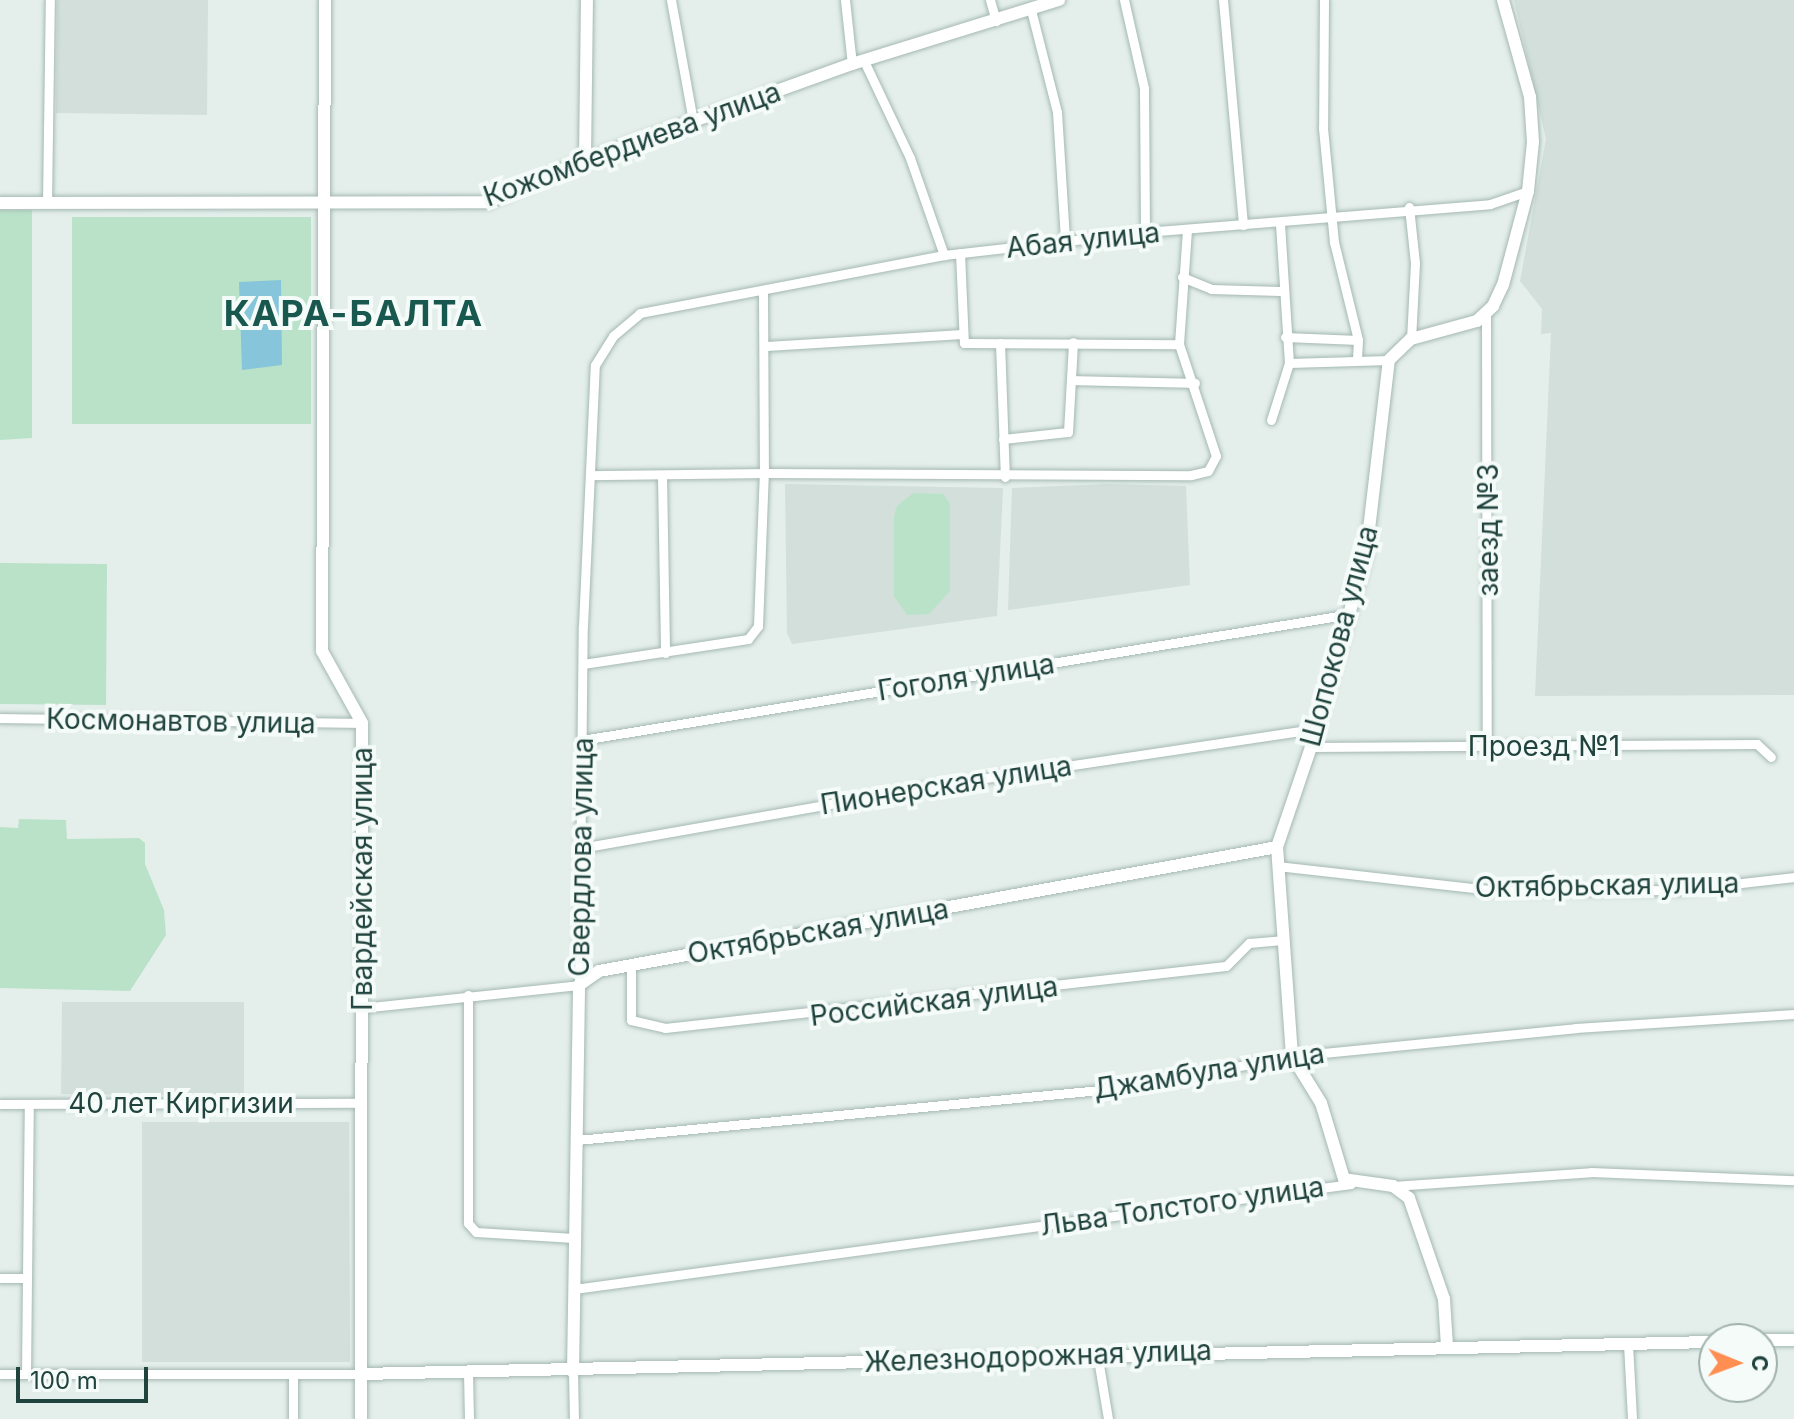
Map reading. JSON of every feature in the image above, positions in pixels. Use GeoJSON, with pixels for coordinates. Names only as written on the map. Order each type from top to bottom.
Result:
{"type":"FeatureCollection","features":[{"type":"Feature","properties":{"kind":"street"},"geometry":{"type":"LineString","coordinates":[[47,203],[50,0]]}},
{"type":"Feature","properties":{"kind":"street","name":"Гвардейская улица"},"geometry":{"type":"LineString","coordinates":[[325,0],[322,651],[362,723],[361,1419]]}},
{"type":"Feature","properties":{"kind":"street"},"geometry":{"type":"LineString","coordinates":[[585,160],[587,0]]}},
{"type":"Feature","properties":{"kind":"street"},"geometry":{"type":"LineString","coordinates":[[671,0],[693,121]]}},
{"type":"Feature","properties":{"kind":"street"},"geometry":{"type":"LineString","coordinates":[[845,0],[858,63],[910,158],[944,255]]}},
{"type":"Feature","properties":{"kind":"street"},"geometry":{"type":"LineString","coordinates":[[990,0],[996,21]]}},
{"type":"Feature","properties":{"kind":"street","name":"Кожомбердиева улица"},"geometry":{"type":"LineString","coordinates":[[0,203],[325,205],[488,202],[585,160],[693,121],[858,63],[1059,0]]}},
{"type":"Feature","properties":{"kind":"street"},"geometry":{"type":"LineString","coordinates":[[1124,0],[1144,88],[1145,232]]}},
{"type":"Feature","properties":{"kind":"street"},"geometry":{"type":"LineString","coordinates":[[1223,0],[1243,225]]}},
{"type":"Feature","properties":{"kind":"street"},"geometry":{"type":"LineString","coordinates":[[1324,0],[1323,128],[1332,217],[1358,340],[1357,358]]}},
{"type":"Feature","properties":{"kind":"street"},"geometry":{"type":"LineString","coordinates":[[1289,363],[1357,358],[1389,360],[1411,339],[1486,314],[1503,285],[1528,191],[1533,142],[1530,97],[1503,0]]}},
{"type":"Feature","properties":{"kind":"street"},"geometry":{"type":"LineString","coordinates":[[1031,10],[1057,112],[1065,240]]}},
{"type":"Feature","properties":{"kind":"street","name":"Абая улица"},"geometry":{"type":"LineString","coordinates":[[640,313],[944,255],[1065,240],[1280,222],[1409,207],[1490,204],[1528,191]]}},
{"type":"Feature","properties":{"kind":"street"},"geometry":{"type":"LineString","coordinates":[[1409,207],[1415,263],[1411,339]]}},
{"type":"Feature","properties":{"kind":"street"},"geometry":{"type":"LineString","coordinates":[[1271,420],[1289,363],[1280,291],[1280,222]]}},
{"type":"Feature","properties":{"kind":"street"},"geometry":{"type":"LineString","coordinates":[[590,475],[764,473],[1005,477],[1208,471],[1216,456],[1195,383],[1179,344],[1187,229]]}},
{"type":"Feature","properties":{"kind":"street"},"geometry":{"type":"LineString","coordinates":[[960,253],[962,334],[965,343],[1179,344]]}},
{"type":"Feature","properties":{"kind":"street"},"geometry":{"type":"LineString","coordinates":[[1182,277],[1211,289],[1280,291]]}},
{"type":"Feature","properties":{"kind":"street"},"geometry":{"type":"LineString","coordinates":[[583,664],[748,639],[757,631],[767,346],[763,290]]}},
{"type":"Feature","properties":{"kind":"street","name":"Свердлова улица"},"geometry":{"type":"LineString","coordinates":[[574,1419],[583,664],[595,365],[613,336],[640,313]]}},
{"type":"Feature","properties":{"kind":"street","name":"заезд №3"},"geometry":{"type":"LineString","coordinates":[[1486,314],[1487,747]]}},
{"type":"Feature","properties":{"kind":"street"},"geometry":{"type":"LineString","coordinates":[[767,346],[962,334]]}},
{"type":"Feature","properties":{"kind":"street"},"geometry":{"type":"LineString","coordinates":[[1285,337],[1358,340]]}},
{"type":"Feature","properties":{"kind":"street"},"geometry":{"type":"LineString","coordinates":[[1003,439],[1068,432],[1073,342]]}},
{"type":"Feature","properties":{"kind":"street"},"geometry":{"type":"LineString","coordinates":[[1000,343],[1005,477]]}},
{"type":"Feature","properties":{"kind":"street","name":"Шопокова улица"},"geometry":{"type":"LineString","coordinates":[[1351,1184],[1339,1172],[1321,1103],[1292,1056],[1277,847],[1311,747],[1313,729],[1351,614],[1366,555],[1389,360]]}},
{"type":"Feature","properties":{"kind":"street"},"geometry":{"type":"LineString","coordinates":[[1072,380],[1195,383]]}},
{"type":"Feature","properties":{"kind":"street"},"geometry":{"type":"LineString","coordinates":[[662,476],[665,653]]}},
{"type":"Feature","properties":{"kind":"street","name":"Гоголя улица"},"geometry":{"type":"LineString","coordinates":[[582,740],[1351,614]]}},
{"type":"Feature","properties":{"kind":"street","name":"Космонавтов улица"},"geometry":{"type":"LineString","coordinates":[[0,718],[362,723]]}},
{"type":"Feature","properties":{"kind":"street","name":"Пионерская улица"},"geometry":{"type":"LineString","coordinates":[[581,848],[926,787],[1313,729]]}},
{"type":"Feature","properties":{"kind":"street","name":"Проезд №1"},"geometry":{"type":"LineString","coordinates":[[1311,747],[1757,744],[1771,757]]}},
{"type":"Feature","properties":{"kind":"street","name":"Октябрьская улица"},"geometry":{"type":"LineString","coordinates":[[361,1008],[579,985],[599,971],[631,964],[1277,847]]}},
{"type":"Feature","properties":{"kind":"street","name":"Октябрьская улица"},"geometry":{"type":"LineString","coordinates":[[1277,866],[1499,891],[1680,890],[1794,877]]}},
{"type":"Feature","properties":{"kind":"street","name":"Российская улица"},"geometry":{"type":"LineString","coordinates":[[631,964],[631,1020],[665,1028],[1226,966],[1249,943],[1282,940]]}},
{"type":"Feature","properties":{"kind":"street"},"geometry":{"type":"LineString","coordinates":[[468,995],[468,1223],[476,1232],[574,1238]]}},
{"type":"Feature","properties":{"kind":"street","name":"Джамбула улица"},"geometry":{"type":"LineString","coordinates":[[577,1140],[1131,1087],[1292,1056],[1576,1028],[1794,1014]]}},
{"type":"Feature","properties":{"kind":"street","name":"40 лет Киргизии"},"geometry":{"type":"LineString","coordinates":[[0,1104],[361,1103]]}},
{"type":"Feature","properties":{"kind":"street"},"geometry":{"type":"LineString","coordinates":[[26,1374],[29,1104]]}},
{"type":"Feature","properties":{"kind":"street","name":"Льва Толстого улица"},"geometry":{"type":"LineString","coordinates":[[574,1289],[1351,1184],[1393,1186],[1591,1172],[1794,1180]]}},
{"type":"Feature","properties":{"kind":"street"},"geometry":{"type":"LineString","coordinates":[[1393,1186],[1409,1198],[1444,1299],[1447,1346]]}},
{"type":"Feature","properties":{"kind":"street"},"geometry":{"type":"LineString","coordinates":[[0,1278],[27,1278]]}},
{"type":"Feature","properties":{"kind":"street","name":"Железнодорожная улица"},"geometry":{"type":"LineString","coordinates":[[362,1374],[573,1372],[1097,1353],[1698,1342]]}},
{"type":"Feature","properties":{"kind":"street"},"geometry":{"type":"LineString","coordinates":[[1628,1344],[1632,1419]]}},
{"type":"Feature","properties":{"kind":"street"},"geometry":{"type":"LineString","coordinates":[[1097,1353],[1108,1419]]}},
{"type":"Feature","properties":{"kind":"street"},"geometry":{"type":"LineString","coordinates":[[468,1372],[469,1419]]}},
{"type":"Feature","properties":{"kind":"street"},"geometry":{"type":"LineString","coordinates":[[0,1374],[362,1374]]}},
{"type":"Feature","properties":{"kind":"street"},"geometry":{"type":"LineString","coordinates":[[293,1374],[293,1419]]}},
{"type":"Feature","properties":{"kind":"shaded area"},"geometry":{"type":"Polygon","coordinates":[[[57,0],[208,0],[207,115],[56,113],[57,0]]]}},
{"type":"Feature","properties":{"kind":"shaded area"},"geometry":{"type":"Polygon","coordinates":[[[1514,0],[1794,0],[1794,695],[1535,696],[1551,333],[1541,334],[1542,309],[1520,281],[1546,139],[1514,0]]]}},
{"type":"Feature","properties":{"kind":"shaded area"},"geometry":{"type":"Polygon","coordinates":[[[785,484],[1003,488],[997,616],[792,644],[787,633],[785,484]]]}},
{"type":"Feature","properties":{"kind":"shaded area"},"geometry":{"type":"Polygon","coordinates":[[[1110,484],[1186,486],[1190,585],[1008,610],[1012,488],[1110,484]]]}},
{"type":"Feature","properties":{"kind":"shaded area"},"geometry":{"type":"Polygon","coordinates":[[[62,1002],[244,1002],[244,1096],[61,1094],[62,1002]]]}},
{"type":"Feature","properties":{"kind":"shaded area"},"geometry":{"type":"Polygon","coordinates":[[[142,1122],[349,1122],[350,1362],[142,1362],[142,1122]]]}},
{"type":"Feature","properties":{"kind":"green space"},"geometry":{"type":"Polygon","coordinates":[[[0,210],[32,210],[32,438],[0,440],[0,210]]]}},
{"type":"Feature","properties":{"kind":"green space"},"geometry":{"type":"Polygon","coordinates":[[[72,217],[311,217],[311,424],[72,424],[72,217]]]}},
{"type":"Feature","properties":{"kind":"green space"},"geometry":{"type":"Polygon","coordinates":[[[913,493],[943,494],[950,504],[950,591],[929,614],[907,615],[894,596],[894,516],[897,506],[913,493]]]}},
{"type":"Feature","properties":{"kind":"green space"},"geometry":{"type":"Polygon","coordinates":[[[0,563],[107,564],[106,705],[0,704],[0,563]]]}},
{"type":"Feature","properties":{"kind":"green space"},"geometry":{"type":"Polygon","coordinates":[[[19,819],[66,820],[67,839],[139,838],[145,843],[145,864],[164,910],[166,935],[130,991],[0,988],[0,827],[18,828],[19,819]]]}},
{"type":"Feature","properties":{"kind":"water"},"geometry":{"type":"Polygon","coordinates":[[[281,280],[282,365],[242,370],[239,282],[281,280]]]}},
{"type":"Feature","properties":{"kind":"district","name":"КАРА-БАЛТА"},"geometry":{"type":"Point","coordinates":[354,314]}}]}
